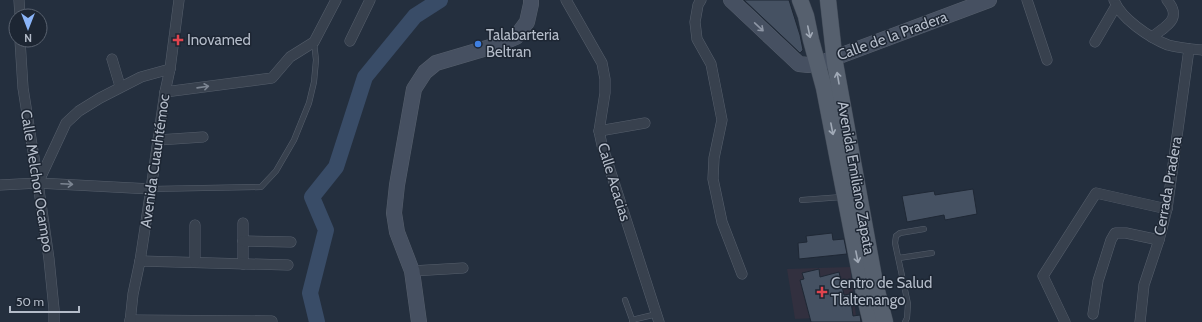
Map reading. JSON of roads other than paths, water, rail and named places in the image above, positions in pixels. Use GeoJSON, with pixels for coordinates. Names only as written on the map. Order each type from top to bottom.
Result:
{"type":"FeatureCollection","features":[{"type":"Feature","properties":{"kind":"main road","name":"Avenida Emiliano Zapata"},"geometry":{"type":"LineString","coordinates":[[800,0],[806,16],[824,88],[864,294],[871,322]]}},
{"type":"Feature","properties":{"kind":"main road","name":"Avenida Emiliano Zapata"},"geometry":{"type":"LineString","coordinates":[[828,0],[834,58],[875,283],[885,322]]}},
{"type":"Feature","properties":{"kind":"street","name":"Avenida Cuauhtémoc"},"geometry":{"type":"LineString","coordinates":[[130,321],[132,294],[140,261],[152,189],[179,0]]}},
{"type":"Feature","properties":{"kind":"street"},"geometry":{"type":"LineString","coordinates":[[165,92],[272,78],[290,57],[314,42],[336,0]]}},
{"type":"Feature","properties":{"kind":"street"},"geometry":{"type":"LineString","coordinates":[[350,41],[370,0]]}},
{"type":"Feature","properties":{"kind":"street"},"geometry":{"type":"LineString","coordinates":[[419,322],[412,271],[397,232],[394,213],[397,185],[414,89],[425,72],[436,63],[497,45],[516,36],[527,22],[531,0]]}},
{"type":"Feature","properties":{"kind":"street","name":"Calle Acacias"},"geometry":{"type":"LineString","coordinates":[[566,0],[602,63],[605,79],[599,131],[602,145],[658,318]]}},
{"type":"Feature","properties":{"kind":"street"},"geometry":{"type":"LineString","coordinates":[[701,0],[698,5],[695,22],[697,39],[711,64],[722,120],[714,158],[713,179],[722,222],[742,274]]}},
{"type":"Feature","properties":{"kind":"street"},"geometry":{"type":"LineString","coordinates":[[731,0],[799,64],[818,64]]}},
{"type":"Feature","properties":{"kind":"street","name":"Calle de la Pradera"},"geometry":{"type":"LineString","coordinates":[[818,64],[989,0]]}},
{"type":"Feature","properties":{"kind":"street"},"geometry":{"type":"LineString","coordinates":[[1026,0],[1047,60]]}},
{"type":"Feature","properties":{"kind":"street"},"geometry":{"type":"LineString","coordinates":[[1152,37],[1172,21],[1174,15],[1172,6],[1167,0]]}},
{"type":"Feature","properties":{"kind":"street"},"geometry":{"type":"LineString","coordinates":[[1095,42],[1115,3],[1130,21],[1152,37],[1168,45],[1202,50]]}},
{"type":"Feature","properties":{"kind":"street","name":"Calle Melchor Ocampo"},"geometry":{"type":"LineString","coordinates":[[20,48],[22,88],[38,183],[54,309],[54,322]]}},
{"type":"Feature","properties":{"kind":"street","name":"Cerrada Pradera"},"geometry":{"type":"LineString","coordinates":[[1140,322],[1144,285],[1159,240],[1167,209],[1189,49]]}},
{"type":"Feature","properties":{"kind":"street"},"geometry":{"type":"LineString","coordinates":[[112,59],[120,86]]}},
{"type":"Feature","properties":{"kind":"street"},"geometry":{"type":"LineString","coordinates":[[38,183],[66,123],[78,111],[120,86],[141,77],[170,69]]}},
{"type":"Feature","properties":{"kind":"street"},"geometry":{"type":"LineString","coordinates":[[599,131],[645,123]]}},
{"type":"Feature","properties":{"kind":"street"},"geometry":{"type":"LineString","coordinates":[[158,140],[203,137]]}},
{"type":"Feature","properties":{"kind":"street"},"geometry":{"type":"LineString","coordinates":[[0,185],[38,183],[152,189]]}},
{"type":"Feature","properties":{"kind":"street"},"geometry":{"type":"LineString","coordinates":[[1065,322],[1043,276],[1096,192],[1167,209]]}},
{"type":"Feature","properties":{"kind":"street"},"geometry":{"type":"LineString","coordinates":[[243,223],[243,264]]}},
{"type":"Feature","properties":{"kind":"street"},"geometry":{"type":"LineString","coordinates":[[195,225],[195,262]]}},
{"type":"Feature","properties":{"kind":"street"},"geometry":{"type":"LineString","coordinates":[[1093,314],[1098,280],[1111,240],[1115,234],[1126,233],[1159,240]]}},
{"type":"Feature","properties":{"kind":"street"},"geometry":{"type":"LineString","coordinates":[[243,241],[291,242]]}},
{"type":"Feature","properties":{"kind":"street"},"geometry":{"type":"LineString","coordinates":[[140,261],[288,265]]}},
{"type":"Feature","properties":{"kind":"street"},"geometry":{"type":"LineString","coordinates":[[412,271],[463,268]]}},
{"type":"Feature","properties":{"kind":"street"},"geometry":{"type":"LineString","coordinates":[[130,321],[272,322]]}},
{"type":"Feature","properties":{"kind":"lane"},"geometry":{"type":"LineString","coordinates":[[152,189],[261,187],[276,171],[294,140],[309,103],[314,82],[316,60],[314,42]]}},
{"type":"Feature","properties":{"kind":"lane"},"geometry":{"type":"LineString","coordinates":[[802,200],[845,196]]}},
{"type":"Feature","properties":{"kind":"lane"},"geometry":{"type":"LineString","coordinates":[[905,322],[907,318],[908,304],[895,243],[896,236],[900,233],[924,229]]}},
{"type":"Feature","properties":{"kind":"lane"},"geometry":{"type":"LineString","coordinates":[[898,258],[932,253]]}},
{"type":"Feature","properties":{"kind":"lane"},"geometry":{"type":"LineString","coordinates":[[626,300],[632,321],[658,318]]}},
{"type":"Feature","properties":{"kind":"waterway"},"geometry":{"type":"LineString","coordinates":[[317,322],[310,293],[326,230],[312,197],[336,167],[365,77],[415,16],[440,0]]}},
{"type":"Feature","properties":{"kind":"place","name":"Inovamed"},"geometry":{"type":"Point","coordinates":[178,40]}},
{"type":"Feature","properties":{"kind":"place","name":"Talabarteria Beltran"},"geometry":{"type":"Point","coordinates":[478,44]}},
{"type":"Feature","properties":{"kind":"place","name":"Centro de Salud Tlaltenango"},"geometry":{"type":"Point","coordinates":[822,292]}}]}
